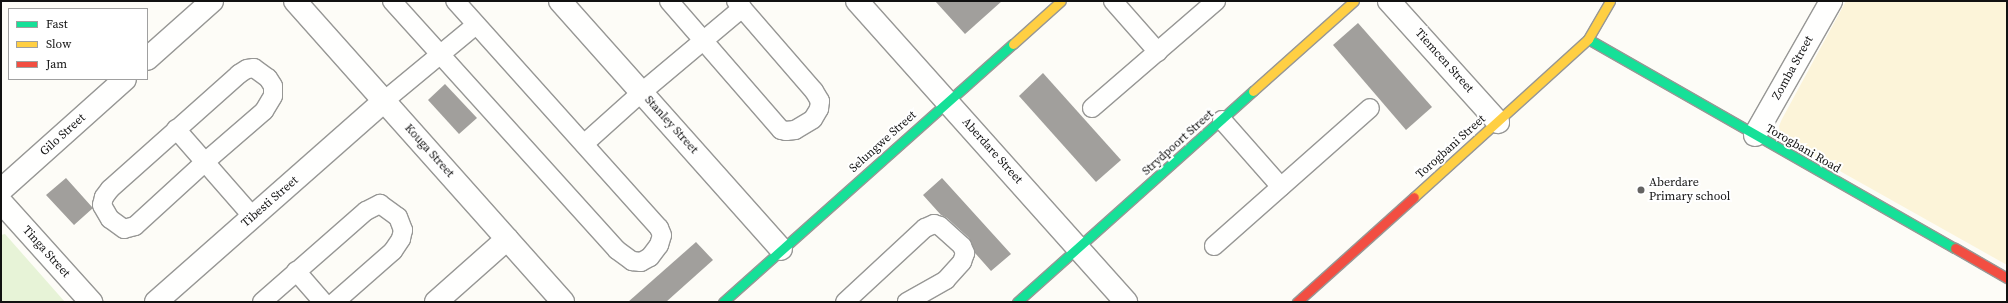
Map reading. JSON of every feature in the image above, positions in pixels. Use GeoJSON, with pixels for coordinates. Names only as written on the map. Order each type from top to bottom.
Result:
{"type":"FeatureCollection","features":[{"type":"Feature","properties":{"kind":"street"},"geometry":{"type":"LineString","coordinates":[[148,58],[212,1]]}},
{"type":"Feature","properties":{"kind":"street","name":"Kouga Street"},"geometry":{"type":"LineString","coordinates":[[295,1],[563,302]]}},
{"type":"Feature","properties":{"kind":"street","name":"Stanley Street"},"geometry":{"type":"LineString","coordinates":[[560,1],[782,249]]}},
{"type":"Feature","properties":{"kind":"street","name":"Aberdare Street"},"geometry":{"type":"LineString","coordinates":[[857,1],[1126,302]]}},
{"type":"Feature","properties":{"kind":"street","name":"Selungwe Street"},"geometry":{"type":"LineString","coordinates":[[723,302],[1061,1]]}},
{"type":"Feature","properties":{"kind":"street","name":"Strydpoort Street"},"geometry":{"type":"LineString","coordinates":[[1017,302],[1354,1]]}},
{"type":"Feature","properties":{"kind":"street","name":"Tiemcen Street"},"geometry":{"type":"LineString","coordinates":[[1389,1],[1498,122]]}},
{"type":"Feature","properties":{"kind":"street","name":"Torogbani Street"},"geometry":{"type":"LineString","coordinates":[[1297,302],[1498,122],[1588,39],[1610,1]]}},
{"type":"Feature","properties":{"kind":"street","name":"Zomba Street"},"geometry":{"type":"LineString","coordinates":[[1755,135],[1830,1]]}},
{"type":"Feature","properties":{"kind":"street","name":"Torogbani Road"},"geometry":{"type":"LineString","coordinates":[[1588,39],[2007,278]]}},
{"type":"Feature","properties":{"kind":"street","name":"Gilo Street"},"geometry":{"type":"LineString","coordinates":[[1,190],[124,80]]}},
{"type":"Feature","properties":{"kind":"street","name":"Tibesti Street"},"geometry":{"type":"LineString","coordinates":[[156,302],[384,101]]}},
{"type":"Feature","properties":{"kind":"street","name":"Tinga Street"},"geometry":{"type":"LineString","coordinates":[[1,202],[91,302]]}},
{"type":"Feature","properties":{"kind":"street"},"geometry":{"type":"LineString","coordinates":[[436,302],[507,239]]}},
{"type":"Feature","properties":{"kind":"lane"},"geometry":{"type":"LineString","coordinates":[[392,1],[617,250],[632,261],[640,262],[650,257],[659,245],[662,235],[659,228],[454,1]]}},
{"type":"Feature","properties":{"kind":"lane"},"geometry":{"type":"LineString","coordinates":[[584,144],[703,40],[739,4],[814,91],[820,101],[819,109],[813,119],[795,130],[781,130],[703,40],[669,1]]}},
{"type":"Feature","properties":{"kind":"lane"},"geometry":{"type":"LineString","coordinates":[[1113,1],[1158,52]]}},
{"type":"Feature","properties":{"kind":"lane"},"geometry":{"type":"LineString","coordinates":[[1092,108],[1216,1]]}},
{"type":"Feature","properties":{"kind":"lane"},"geometry":{"type":"LineString","coordinates":[[384,101],[476,25]]}},
{"type":"Feature","properties":{"kind":"lane"},"geometry":{"type":"LineString","coordinates":[[254,68],[261,71],[273,86],[273,96],[264,111],[135,226],[124,229],[110,219],[102,205],[104,197],[110,189],[176,129],[239,74],[247,69],[254,68]]}},
{"type":"Feature","properties":{"kind":"lane"},"geometry":{"type":"LineString","coordinates":[[1214,246],[1370,108]]}},
{"type":"Feature","properties":{"kind":"lane"},"geometry":{"type":"LineString","coordinates":[[1222,120],[1281,187]]}},
{"type":"Feature","properties":{"kind":"lane"},"geometry":{"type":"LineString","coordinates":[[176,129],[253,217]]}},
{"type":"Feature","properties":{"kind":"lane"},"geometry":{"type":"LineString","coordinates":[[262,302],[374,205],[380,204],[389,209],[398,217],[403,230],[401,239],[393,250],[335,302]]}},
{"type":"Feature","properties":{"kind":"lane"},"geometry":{"type":"LineString","coordinates":[[845,302],[925,228],[934,224],[940,226],[962,246],[965,253],[962,262],[946,280],[907,302]]}},
{"type":"Feature","properties":{"kind":"lane"},"geometry":{"type":"LineString","coordinates":[[296,271],[323,302]]}},
{"type":"Feature","properties":{"kind":"green space"},"geometry":{"type":"Polygon","coordinates":[[[5,234],[65,302],[1,302],[1,235],[5,234]]]}},
{"type":"Feature","properties":{"kind":"sand"},"geometry":{"type":"Polygon","coordinates":[[[1846,1],[2007,1],[2007,265],[1790,143],[1784,139],[1780,133],[1779,126],[1782,119],[1846,1]]]}},
{"type":"Feature","properties":{"kind":"building"},"geometry":{"type":"Polygon","coordinates":[[[935,1],[1002,1],[965,34],[935,1]]]}},
{"type":"Feature","properties":{"kind":"building"},"geometry":{"type":"Polygon","coordinates":[[[1358,23],[1432,107],[1406,130],[1333,45],[1358,23]]]}},
{"type":"Feature","properties":{"kind":"building"},"geometry":{"type":"Polygon","coordinates":[[[1043,73],[1121,160],[1096,182],[1019,96],[1043,73]]]}},
{"type":"Feature","properties":{"kind":"building"},"geometry":{"type":"Polygon","coordinates":[[[445,84],[477,118],[459,134],[428,100],[445,84]]]}},
{"type":"Feature","properties":{"kind":"building"},"geometry":{"type":"Polygon","coordinates":[[[66,178],[93,208],[74,225],[46,195],[66,178]]]}},
{"type":"Feature","properties":{"kind":"building"},"geometry":{"type":"Polygon","coordinates":[[[942,178],[1011,254],[991,271],[975,253],[969,238],[947,218],[941,215],[923,195],[942,178]]]}},
{"type":"Feature","properties":{"kind":"building"},"geometry":{"type":"Polygon","coordinates":[[[696,242],[713,260],[666,302],[628,302],[696,242]]]}},
{"type":"Feature","properties":{"kind":"traffic: fast"},"geometry":{"type":"LineString","coordinates":[[1588,39],[1955,248]]}},
{"type":"Feature","properties":{"kind":"traffic: fast"},"geometry":{"type":"LineString","coordinates":[[723,302],[1013,44]]}},
{"type":"Feature","properties":{"kind":"traffic: fast"},"geometry":{"type":"LineString","coordinates":[[1017,302],[1253,91]]}},
{"type":"Feature","properties":{"kind":"traffic: slow"},"geometry":{"type":"LineString","coordinates":[[1013,44],[1061,1]]}},
{"type":"Feature","properties":{"kind":"traffic: slow"},"geometry":{"type":"LineString","coordinates":[[1253,91],[1354,1]]}},
{"type":"Feature","properties":{"kind":"traffic: slow"},"geometry":{"type":"LineString","coordinates":[[1414,197],[1588,39],[1610,1]]}},
{"type":"Feature","properties":{"kind":"traffic: jam"},"geometry":{"type":"LineString","coordinates":[[1297,302],[1414,197]]}},
{"type":"Feature","properties":{"kind":"traffic: jam"},"geometry":{"type":"LineString","coordinates":[[1955,248],[2007,278]]}},
{"type":"Feature","properties":{"kind":"place","name":"Aberdare Primary school"},"geometry":{"type":"Point","coordinates":[1641,190]}}]}
